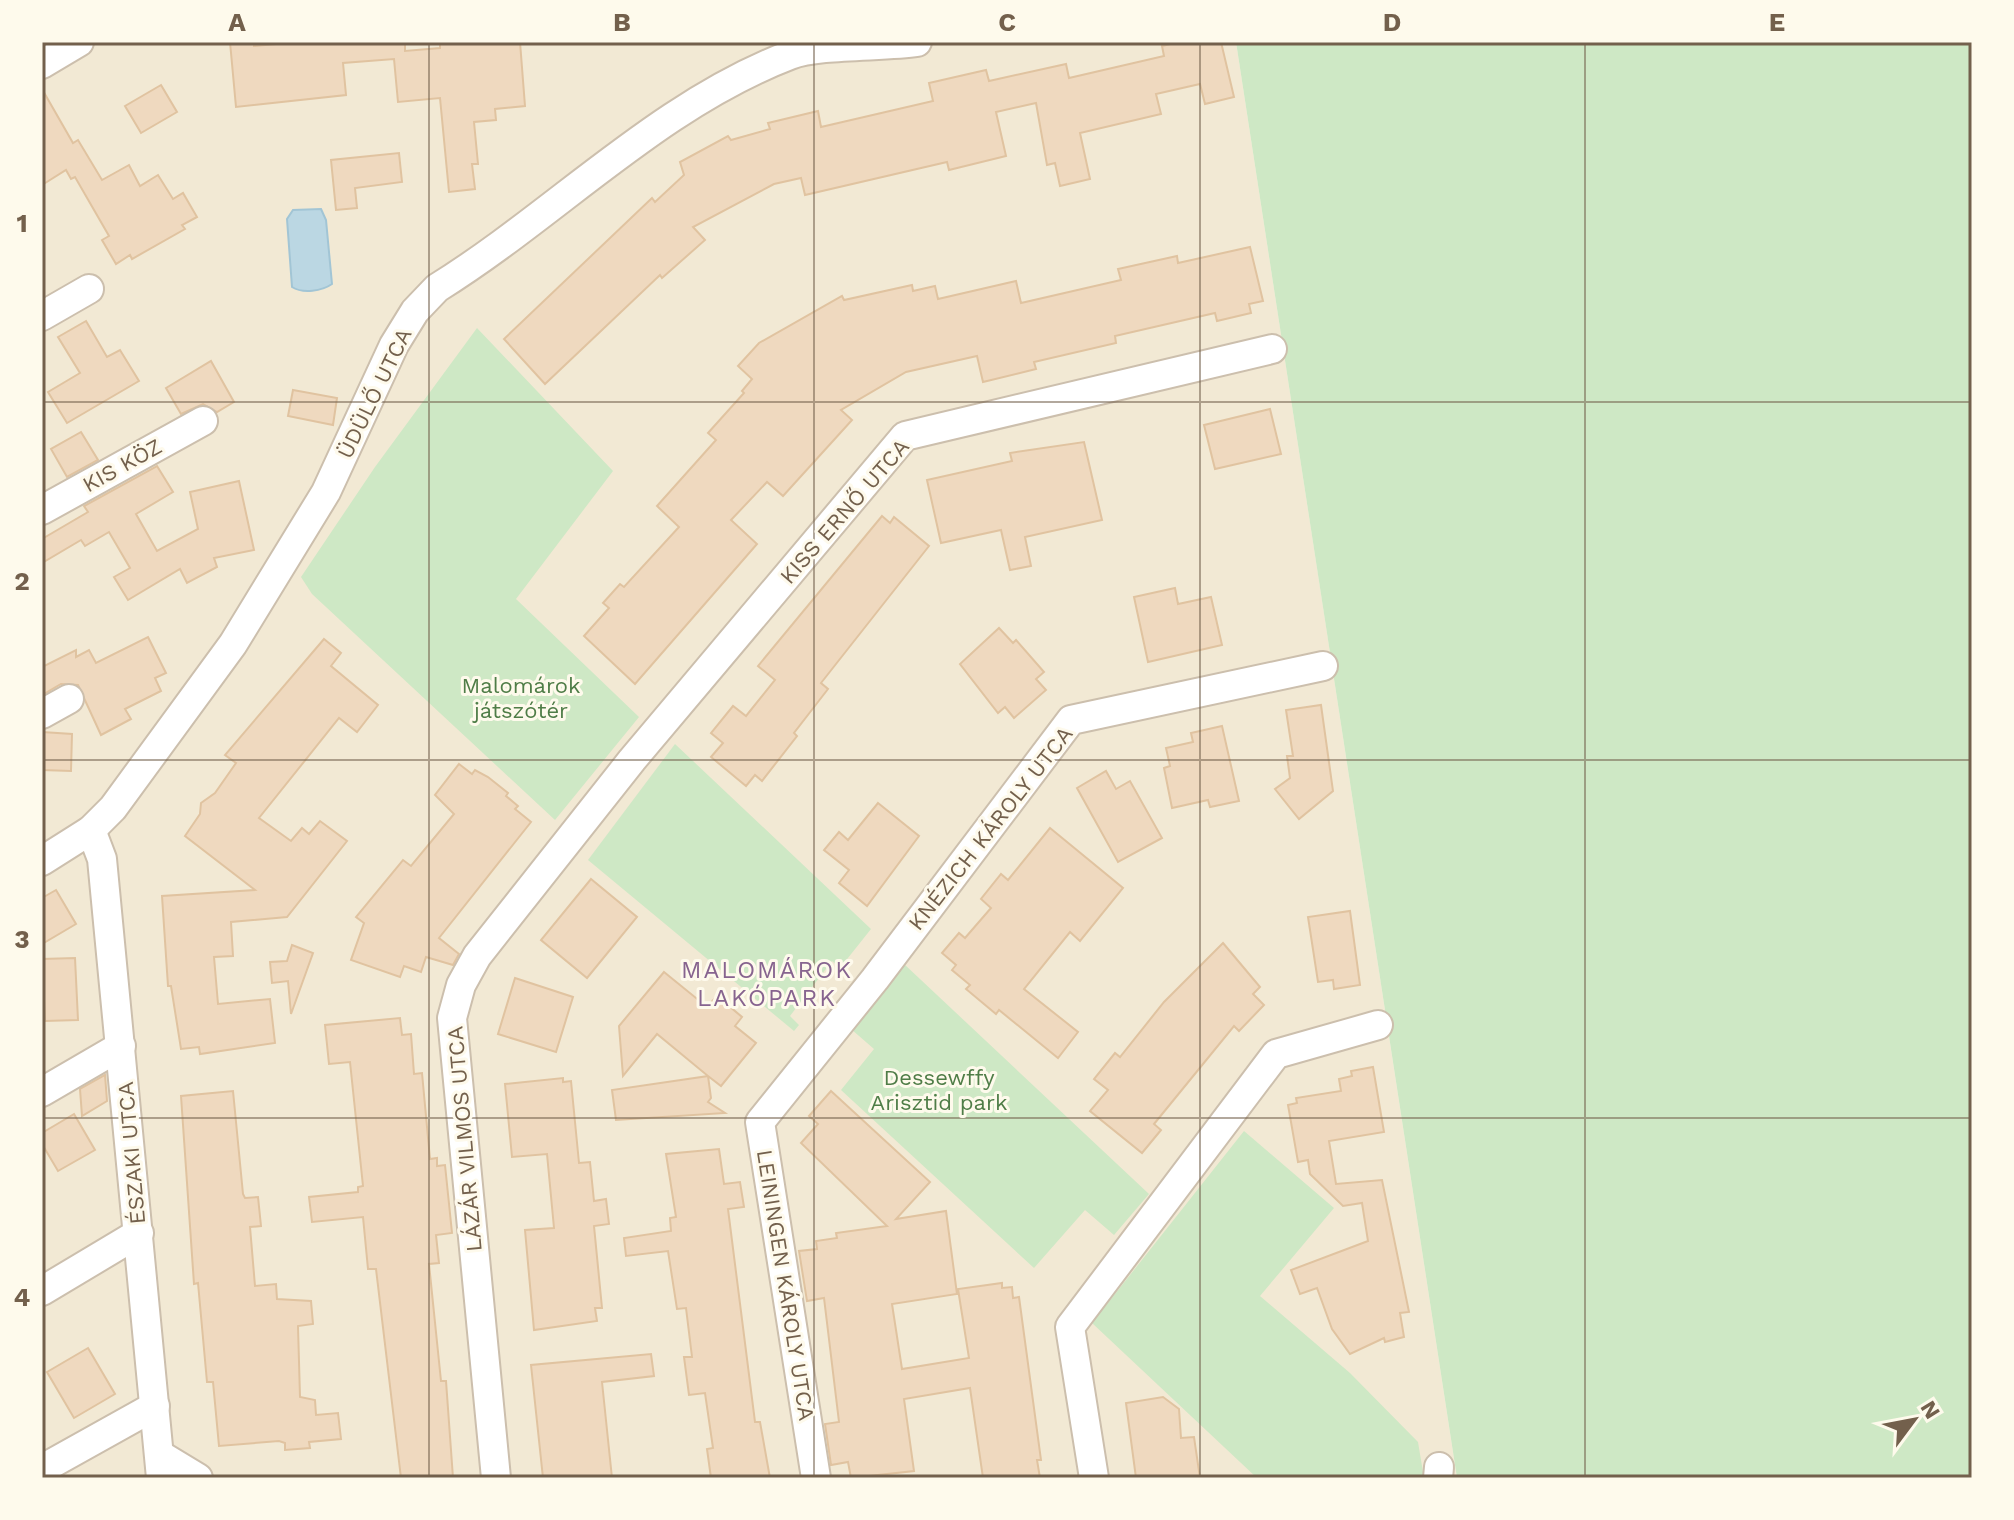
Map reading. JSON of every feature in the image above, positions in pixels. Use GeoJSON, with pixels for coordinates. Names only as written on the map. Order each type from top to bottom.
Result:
{"type":"FeatureCollection","features":[{"type":"Feature","properties":{"kind":"street"},"geometry":{"type":"LineString","coordinates":[[42,64],[79,42]]}},
{"type":"Feature","properties":{"kind":"street","name":"ÜDÜLŐ UTCA"},"geometry":{"type":"LineString","coordinates":[[42,861],[91,830],[113,808],[233,644],[326,492],[394,345],[415,311],[437,288],[601,166],[723,88],[793,53],[917,42]]}},
{"type":"Feature","properties":{"kind":"street"},"geometry":{"type":"LineString","coordinates":[[42,316],[89,289]]}},
{"type":"Feature","properties":{"kind":"street","name":"KISS ERNŐ UTCA"},"geometry":{"type":"LineString","coordinates":[[571,836],[905,436],[1272,349]]}},
{"type":"Feature","properties":{"kind":"street","name":"KIS KÖZ"},"geometry":{"type":"LineString","coordinates":[[42,510],[203,421]]}},
{"type":"Feature","properties":{"kind":"street","name":"KNÉZICH KÁROLY UTCA"},"geometry":{"type":"LineString","coordinates":[[808,1062],[1071,720],[1323,666]]}},
{"type":"Feature","properties":{"kind":"street"},"geometry":{"type":"LineString","coordinates":[[42,714],[69,699]]}},
{"type":"Feature","properties":{"kind":"street","name":"ÉSZAKI UTCA"},"geometry":{"type":"LineString","coordinates":[[91,830],[102,859],[160,1467]]}},
{"type":"Feature","properties":{"kind":"street","name":"LÁZÁR VILMOS UTCA"},"geometry":{"type":"LineString","coordinates":[[496,1478],[452,1018],[461,985],[477,956],[571,836]]}},
{"type":"Feature","properties":{"kind":"street"},"geometry":{"type":"LineString","coordinates":[[1094,1478],[1070,1327],[1276,1054],[1378,1025]]}},
{"type":"Feature","properties":{"kind":"street"},"geometry":{"type":"LineString","coordinates":[[42,1092],[121,1046]]}},
{"type":"Feature","properties":{"kind":"street","name":"LEININGEN KÁROLY UTCA"},"geometry":{"type":"LineString","coordinates":[[808,1062],[760,1122],[816,1478]]}},
{"type":"Feature","properties":{"kind":"street"},"geometry":{"type":"LineString","coordinates":[[42,1291],[139,1233]]}},
{"type":"Feature","properties":{"kind":"street"},"geometry":{"type":"LineString","coordinates":[[42,1469],[155,1406]]}},
{"type":"Feature","properties":{"kind":"street"},"geometry":{"type":"LineString","coordinates":[[160,1467],[198,1478]]}},
{"type":"Feature","properties":{"kind":"shaded area"},"geometry":{"type":"Polygon","coordinates":[[[42,42],[1236,42],[1457,1478],[42,1478],[42,42]]]}},
{"type":"Feature","properties":{"kind":"green space"},"geometry":{"type":"Polygon","coordinates":[[[1236,42],[1972,42],[1972,1478],[1457,1478],[1236,42]]]}},
{"type":"Feature","properties":{"kind":"green space","name":"Malomárok játszótér"},"geometry":{"type":"Polygon","coordinates":[[[477,328],[613,471],[516,599],[639,717],[555,820],[312,594],[301,577],[375,467],[477,328]]]}},
{"type":"Feature","properties":{"kind":"green space"},"geometry":{"type":"Polygon","coordinates":[[[675,744],[871,929],[840,968],[832,961],[790,1016],[799,1025],[794,1031],[588,860],[675,744]]]}},
{"type":"Feature","properties":{"kind":"green space","name":"Dessewffy Arisztid park"},"geometry":{"type":"Polygon","coordinates":[[[904,964],[1149,1194],[1114,1235],[1085,1210],[1034,1268],[841,1090],[874,1049],[851,1029],[904,964]]]}},
{"type":"Feature","properties":{"kind":"green space"},"geometry":{"type":"Polygon","coordinates":[[[1244,1131],[1334,1208],[1260,1296],[1350,1373],[1418,1442],[1424,1478],[1257,1478],[1092,1323],[1244,1131]]]}},
{"type":"Feature","properties":{"kind":"water"},"geometry":{"type":"Polygon","coordinates":[[[321,209],[326,220],[332,284],[312,291],[296,289],[292,287],[287,219],[293,210],[321,209]]]}},
{"type":"Feature","properties":{"kind":"building"},"geometry":{"type":"Polygon","coordinates":[[[230,42],[254,42],[254,46],[299,42],[405,42],[405,51],[440,48],[440,42],[520,42],[525,106],[495,109],[496,120],[474,122],[478,164],[472,164],[475,189],[449,192],[440,98],[398,102],[394,59],[343,63],[346,95],[236,107],[230,42]]]}},
{"type":"Feature","properties":{"kind":"building"},"geometry":{"type":"Polygon","coordinates":[[[1179,42],[1221,42],[1234,97],[1205,104],[1200,84],[1156,94],[1161,114],[1080,133],[1090,179],[1060,186],[1055,163],[1047,165],[1036,103],[996,112],[1006,156],[949,170],[947,162],[805,195],[801,178],[774,184],[693,227],[705,240],[662,278],[660,275],[545,384],[504,339],[652,198],[655,202],[684,175],[680,162],[728,136],[731,140],[770,129],[768,123],[818,111],[821,127],[933,101],[929,83],[986,70],[989,81],[1066,64],[1069,78],[1164,56],[1162,46],[1179,42]]]}},
{"type":"Feature","properties":{"kind":"building"},"geometry":{"type":"Polygon","coordinates":[[[161,85],[177,112],[141,133],[125,106],[161,85]]]}},
{"type":"Feature","properties":{"kind":"building"},"geometry":{"type":"Polygon","coordinates":[[[42,89],[73,143],[78,140],[102,180],[129,165],[140,186],[158,175],[173,199],[183,193],[197,217],[182,225],[185,229],[132,259],[130,255],[116,264],[102,240],[109,236],[75,177],[71,179],[66,170],[42,185],[42,89]]]}},
{"type":"Feature","properties":{"kind":"building"},"geometry":{"type":"Polygon","coordinates":[[[399,153],[402,182],[355,188],[357,208],[336,210],[331,160],[399,153]]]}},
{"type":"Feature","properties":{"kind":"building"},"geometry":{"type":"Polygon","coordinates":[[[1250,247],[1263,301],[1249,304],[1251,313],[1217,321],[1215,313],[1115,336],[1116,343],[1034,362],[1036,369],[983,382],[977,356],[906,372],[841,410],[852,420],[783,496],[767,482],[731,520],[757,544],[635,684],[584,636],[609,608],[603,603],[620,584],[624,587],[679,527],[657,506],[716,440],[708,433],[744,393],[742,391],[752,379],[738,366],[759,343],[842,296],[844,300],[912,285],[913,291],[935,286],[938,299],[1016,281],[1021,303],[1121,280],[1118,269],[1177,256],[1178,263],[1250,247]]]}},
{"type":"Feature","properties":{"kind":"building"},"geometry":{"type":"Polygon","coordinates":[[[86,321],[107,357],[120,350],[139,381],[67,423],[48,392],[80,373],[58,337],[86,321]]]}},
{"type":"Feature","properties":{"kind":"building"},"geometry":{"type":"Polygon","coordinates":[[[211,361],[234,402],[217,412],[203,404],[181,414],[166,388],[211,361]]]}},
{"type":"Feature","properties":{"kind":"building"},"geometry":{"type":"Polygon","coordinates":[[[293,390],[337,398],[333,425],[288,416],[293,390]]]}},
{"type":"Feature","properties":{"kind":"building"},"geometry":{"type":"Polygon","coordinates":[[[1270,409],[1281,454],[1215,469],[1204,425],[1270,409]]]}},
{"type":"Feature","properties":{"kind":"building"},"geometry":{"type":"Polygon","coordinates":[[[81,432],[98,460],[67,477],[51,449],[81,432]]]}},
{"type":"Feature","properties":{"kind":"building"},"geometry":{"type":"Polygon","coordinates":[[[1084,442],[1102,520],[1025,537],[1031,566],[1010,570],[1001,530],[941,543],[927,480],[1012,461],[1010,453],[1084,442]]]}},
{"type":"Feature","properties":{"kind":"building"},"geometry":{"type":"Polygon","coordinates":[[[157,466],[173,492],[136,514],[157,551],[198,529],[190,492],[239,481],[254,550],[214,558],[217,567],[187,583],[180,569],[128,600],[114,577],[130,568],[109,532],[85,546],[81,540],[42,563],[42,539],[88,512],[84,506],[157,466]]]}},
{"type":"Feature","properties":{"kind":"building"},"geometry":{"type":"Polygon","coordinates":[[[882,516],[890,523],[894,517],[929,546],[821,683],[828,689],[794,733],[797,736],[762,781],[755,775],[746,786],[711,757],[723,743],[711,733],[733,706],[746,716],[775,680],[758,666],[882,516]]]}},
{"type":"Feature","properties":{"kind":"building"},"geometry":{"type":"Polygon","coordinates":[[[1175,588],[1178,604],[1211,597],[1222,645],[1148,662],[1134,597],[1175,588]]]}},
{"type":"Feature","properties":{"kind":"building"},"geometry":{"type":"Polygon","coordinates":[[[999,628],[1013,643],[1016,640],[1044,672],[1036,679],[1046,690],[1014,718],[1005,707],[998,713],[960,664],[999,628]]]}},
{"type":"Feature","properties":{"kind":"building"},"geometry":{"type":"Polygon","coordinates":[[[148,637],[166,673],[155,678],[161,691],[125,709],[131,719],[101,735],[78,685],[61,684],[42,695],[42,667],[76,650],[76,657],[89,650],[96,663],[148,637]]]}},
{"type":"Feature","properties":{"kind":"building"},"geometry":{"type":"Polygon","coordinates":[[[324,639],[341,653],[331,666],[378,705],[357,732],[339,718],[259,818],[291,841],[302,828],[309,834],[320,821],[347,841],[287,917],[231,922],[233,956],[214,957],[218,1004],[270,999],[275,1043],[200,1054],[199,1047],[181,1049],[171,986],[168,986],[162,896],[255,890],[185,836],[200,814],[201,803],[215,793],[236,763],[225,755],[324,639]]]}},
{"type":"Feature","properties":{"kind":"building"},"geometry":{"type":"Polygon","coordinates":[[[1321,705],[1333,791],[1299,819],[1275,789],[1290,778],[1287,756],[1293,756],[1286,710],[1321,705]]]}},
{"type":"Feature","properties":{"kind":"building"},"geometry":{"type":"Polygon","coordinates":[[[1222,726],[1239,801],[1210,807],[1208,800],[1172,808],[1164,768],[1170,766],[1166,748],[1193,742],[1191,733],[1222,726]]]}},
{"type":"Feature","properties":{"kind":"building"},"geometry":{"type":"Polygon","coordinates":[[[42,732],[72,734],[71,771],[42,770],[42,732]]]}},
{"type":"Feature","properties":{"kind":"building"},"geometry":{"type":"Polygon","coordinates":[[[459,764],[472,774],[475,770],[488,777],[508,793],[506,796],[518,806],[515,809],[531,822],[439,938],[459,954],[453,965],[426,957],[421,972],[404,966],[400,977],[351,960],[364,923],[356,917],[403,860],[411,866],[454,814],[435,795],[459,764]]]}},
{"type":"Feature","properties":{"kind":"building"},"geometry":{"type":"Polygon","coordinates":[[[1106,771],[1116,789],[1130,781],[1162,838],[1118,862],[1077,788],[1106,771]]]}},
{"type":"Feature","properties":{"kind":"building"},"geometry":{"type":"Polygon","coordinates":[[[878,803],[919,836],[867,906],[839,883],[849,870],[824,850],[839,832],[848,840],[878,803]]]}},
{"type":"Feature","properties":{"kind":"building"},"geometry":{"type":"Polygon","coordinates":[[[1050,828],[1123,888],[1080,941],[1070,932],[1024,989],[1078,1032],[1058,1058],[999,1010],[996,1014],[966,989],[970,985],[952,970],[956,965],[942,953],[959,933],[965,938],[991,908],[981,899],[1001,874],[1008,880],[1050,828]]]}},
{"type":"Feature","properties":{"kind":"building"},"geometry":{"type":"Polygon","coordinates":[[[591,879],[637,917],[587,978],[541,940],[591,879]]]}},
{"type":"Feature","properties":{"kind":"building"},"geometry":{"type":"Polygon","coordinates":[[[56,890],[76,924],[42,944],[42,898],[56,890]]]}},
{"type":"Feature","properties":{"kind":"building"},"geometry":{"type":"Polygon","coordinates":[[[1350,911],[1360,985],[1334,989],[1333,980],[1318,982],[1308,917],[1350,911]]]}},
{"type":"Feature","properties":{"kind":"building"},"geometry":{"type":"Polygon","coordinates":[[[1223,943],[1260,987],[1253,994],[1264,1005],[1239,1031],[1234,1026],[1154,1124],[1161,1130],[1142,1153],[1090,1111],[1108,1090],[1094,1079],[1115,1053],[1120,1057],[1164,1002],[1223,943]]]}},
{"type":"Feature","properties":{"kind":"building"},"geometry":{"type":"Polygon","coordinates":[[[292,945],[313,953],[291,1014],[288,981],[272,983],[270,962],[287,961],[292,945]]]}},
{"type":"Feature","properties":{"kind":"building"},"geometry":{"type":"Polygon","coordinates":[[[75,958],[78,1020],[45,1021],[42,959],[75,958]]]}},
{"type":"Feature","properties":{"kind":"building"},"geometry":{"type":"Polygon","coordinates":[[[664,972],[707,1007],[717,996],[742,1017],[735,1026],[756,1043],[721,1086],[657,1034],[623,1076],[619,1026],[664,972]]]}},
{"type":"Feature","properties":{"kind":"building"},"geometry":{"type":"Polygon","coordinates":[[[515,978],[573,997],[556,1052],[498,1034],[515,978]]]}},
{"type":"Feature","properties":{"kind":"building"},"geometry":{"type":"Polygon","coordinates":[[[400,1018],[402,1035],[411,1034],[414,1074],[422,1073],[430,1159],[437,1158],[437,1166],[445,1165],[452,1233],[436,1235],[439,1263],[429,1264],[441,1381],[446,1381],[453,1478],[401,1478],[376,1269],[368,1269],[363,1217],[312,1222],[309,1197],[358,1192],[358,1187],[363,1186],[350,1062],[329,1064],[325,1025],[400,1018]]]}},
{"type":"Feature","properties":{"kind":"building"},"geometry":{"type":"Polygon","coordinates":[[[1373,1067],[1384,1132],[1329,1141],[1336,1184],[1382,1180],[1409,1312],[1400,1313],[1404,1337],[1385,1342],[1384,1338],[1350,1354],[1332,1329],[1317,1288],[1300,1294],[1291,1270],[1368,1241],[1362,1203],[1343,1206],[1310,1174],[1308,1160],[1298,1162],[1288,1105],[1297,1103],[1296,1098],[1341,1091],[1339,1079],[1352,1076],[1351,1071],[1373,1067]]]}},
{"type":"Feature","properties":{"kind":"building"},"geometry":{"type":"Polygon","coordinates":[[[105,1075],[107,1101],[82,1116],[80,1089],[105,1075]]]}},
{"type":"Feature","properties":{"kind":"building"},"geometry":{"type":"Polygon","coordinates":[[[708,1076],[711,1098],[708,1102],[725,1113],[616,1120],[612,1090],[708,1076]]]}},
{"type":"Feature","properties":{"kind":"building"},"geometry":{"type":"Polygon","coordinates":[[[563,1078],[563,1082],[571,1081],[579,1163],[590,1162],[594,1201],[606,1199],[609,1224],[594,1226],[602,1308],[595,1308],[597,1321],[534,1330],[525,1230],[554,1228],[547,1154],[512,1157],[505,1084],[563,1078]]]}},
{"type":"Feature","properties":{"kind":"building"},"geometry":{"type":"Polygon","coordinates":[[[233,1091],[243,1194],[245,1198],[258,1197],[261,1226],[250,1227],[255,1286],[276,1284],[277,1299],[311,1301],[313,1324],[298,1326],[300,1397],[315,1400],[316,1415],[338,1413],[341,1439],[309,1442],[310,1448],[285,1450],[285,1443],[279,1441],[219,1446],[213,1382],[207,1382],[198,1283],[194,1284],[181,1096],[233,1091]]]}},
{"type":"Feature","properties":{"kind":"building"},"geometry":{"type":"Polygon","coordinates":[[[831,1091],[930,1182],[896,1219],[946,1211],[957,1294],[892,1304],[902,1369],[969,1358],[958,1289],[1002,1283],[1002,1288],[1012,1287],[1013,1298],[1019,1297],[1041,1460],[1037,1460],[1040,1478],[983,1478],[970,1388],[904,1399],[914,1471],[851,1478],[848,1462],[831,1465],[825,1424],[839,1422],[824,1298],[807,1301],[799,1251],[817,1249],[816,1241],[837,1238],[836,1233],[887,1226],[801,1143],[818,1124],[809,1116],[831,1091]]]}},
{"type":"Feature","properties":{"kind":"building"},"geometry":{"type":"Polygon","coordinates":[[[74,1114],[95,1150],[58,1171],[42,1144],[42,1133],[74,1114]]]}},
{"type":"Feature","properties":{"kind":"building"},"geometry":{"type":"Polygon","coordinates":[[[719,1149],[724,1184],[740,1182],[744,1207],[728,1209],[755,1422],[760,1422],[770,1478],[711,1478],[707,1449],[713,1448],[705,1393],[689,1395],[684,1357],[692,1357],[686,1308],[677,1309],[668,1251],[626,1256],[624,1238],[671,1231],[670,1218],[676,1217],[666,1154],[719,1149]]]}},
{"type":"Feature","properties":{"kind":"building"},"geometry":{"type":"Polygon","coordinates":[[[88,1348],[115,1394],[74,1418],[47,1372],[88,1348]]]}},
{"type":"Feature","properties":{"kind":"building"},"geometry":{"type":"Polygon","coordinates":[[[651,1354],[654,1376],[602,1382],[612,1478],[543,1478],[531,1365],[651,1354]]]}},
{"type":"Feature","properties":{"kind":"building"},"geometry":{"type":"Polygon","coordinates":[[[1163,1397],[1179,1409],[1181,1438],[1194,1437],[1200,1478],[1136,1478],[1126,1403],[1163,1397]]]}},
{"type":"Feature","properties":{"kind":"district","name":"MALOMÁROK LAKÓPARK"},"geometry":{"type":"Point","coordinates":[767,984]}}]}
